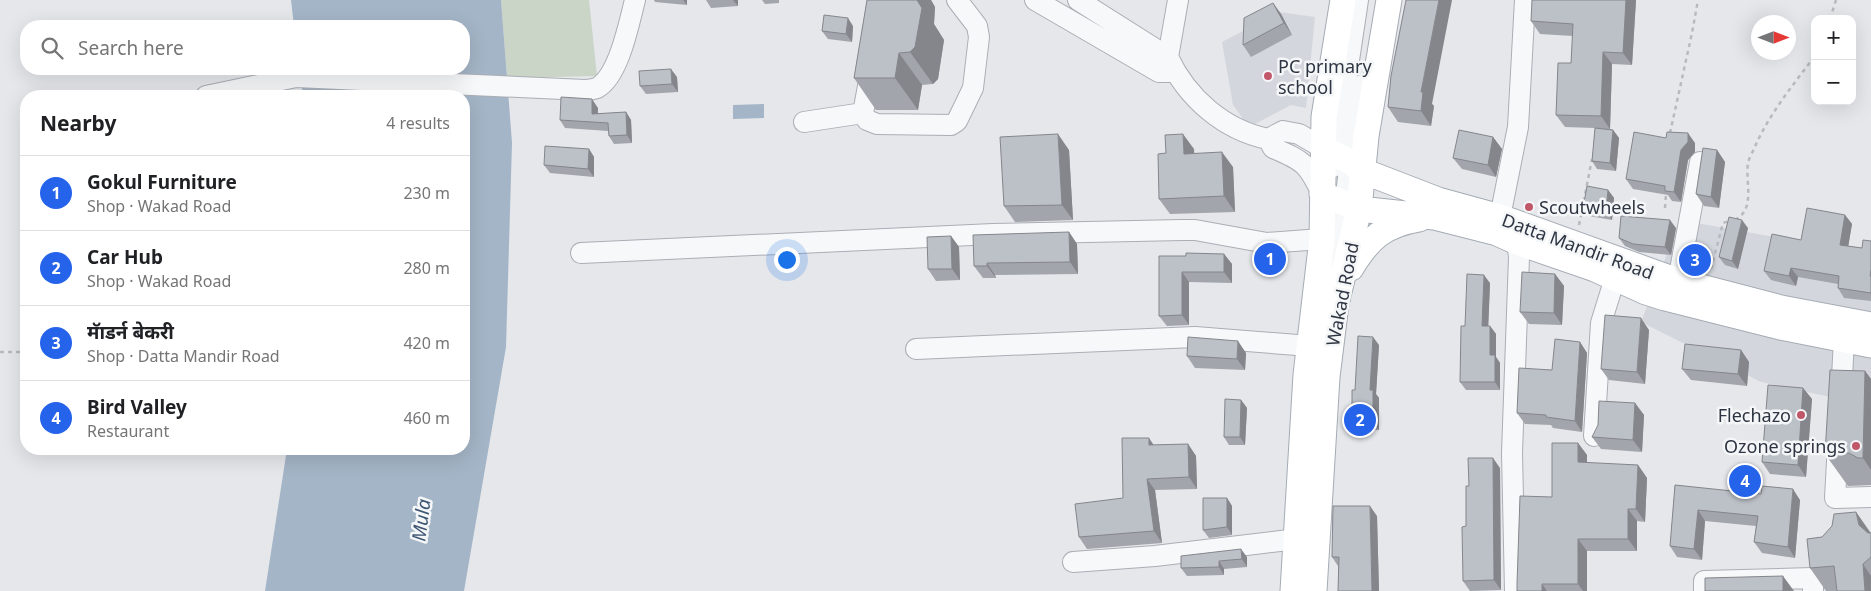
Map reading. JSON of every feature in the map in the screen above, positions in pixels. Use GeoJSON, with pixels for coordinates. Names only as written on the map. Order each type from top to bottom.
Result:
{"type":"FeatureCollection","features":[{"type":"Feature","properties":{"kind":"main road","name":"Wakad Road"},"geometry":{"type":"LineString","coordinates":[[1314,591],[1327,377],[1336,304],[1339,201],[1343,159],[1324,117],[1343,0]]}},
{"type":"Feature","properties":{"kind":"main road","name":"Wakad Road"},"geometry":{"type":"LineString","coordinates":[[1293,591],[1301,451],[1310,346],[1327,244],[1339,201],[1343,159],[1366,136],[1389,0]]}},
{"type":"Feature","properties":{"kind":"main road"},"geometry":{"type":"LineString","coordinates":[[1336,304],[1349,271],[1372,238],[1400,223],[1436,208],[1398,176],[1366,136]]}},
{"type":"Feature","properties":{"kind":"main road","name":"Datta Mandir Road"},"geometry":{"type":"LineString","coordinates":[[1343,159],[1436,208],[1517,242],[1595,269],[1646,292],[1671,289],[1706,289],[1780,318],[1844,339],[1871,345]]}},
{"type":"Feature","properties":{"kind":"main road","name":"Datta Mandir Road"},"geometry":{"type":"LineString","coordinates":[[1339,201],[1436,208],[1500,217],[1575,245],[1671,289],[1780,318],[1871,325]]}},
{"type":"Feature","properties":{"kind":"street"},"geometry":{"type":"LineString","coordinates":[[236,90],[296,78],[554,89],[586,90],[596,88],[605,81],[618,58],[627,34],[635,0]]}},
{"type":"Feature","properties":{"kind":"street"},"geometry":{"type":"LineString","coordinates":[[875,47],[863,113],[867,120],[877,124],[951,125],[956,121],[973,88],[979,37],[977,26],[957,0]]}},
{"type":"Feature","properties":{"kind":"street"},"geometry":{"type":"LineString","coordinates":[[1035,0],[1159,72],[1172,65]]}},
{"type":"Feature","properties":{"kind":"street"},"geometry":{"type":"LineString","coordinates":[[1172,65],[1178,0]]}},
{"type":"Feature","properties":{"kind":"street"},"geometry":{"type":"LineString","coordinates":[[1343,159],[1358,0]]}},
{"type":"Feature","properties":{"kind":"street"},"geometry":{"type":"LineString","coordinates":[[1343,159],[1353,136],[1378,0]]}},
{"type":"Feature","properties":{"kind":"street"},"geometry":{"type":"LineString","coordinates":[[1500,217],[1518,127],[1525,0]]}},
{"type":"Feature","properties":{"kind":"street"},"geometry":{"type":"LineString","coordinates":[[1084,28],[1088,3],[1172,65],[1194,98],[1212,113],[1242,132],[1268,139],[1283,132],[1299,134],[1343,159]]}},
{"type":"Feature","properties":{"kind":"street"},"geometry":{"type":"LineString","coordinates":[[804,122],[863,113]]}},
{"type":"Feature","properties":{"kind":"street"},"geometry":{"type":"LineString","coordinates":[[1268,139],[1273,148],[1298,158],[1339,201]]}},
{"type":"Feature","properties":{"kind":"street"},"geometry":{"type":"LineString","coordinates":[[1671,289],[1700,162]]}},
{"type":"Feature","properties":{"kind":"street"},"geometry":{"type":"LineString","coordinates":[[581,253],[993,234],[1162,230],[1195,230],[1267,243],[1327,244],[1316,356],[1306,532],[1300,591]]}},
{"type":"Feature","properties":{"kind":"street"},"geometry":{"type":"LineString","coordinates":[[1515,591],[1512,452],[1519,257],[1517,242]]}},
{"type":"Feature","properties":{"kind":"street"},"geometry":{"type":"LineString","coordinates":[[1594,436],[1601,323],[1615,278]]}},
{"type":"Feature","properties":{"kind":"street"},"geometry":{"type":"LineString","coordinates":[[916,349],[1195,337],[1310,346]]}},
{"type":"Feature","properties":{"kind":"street"},"geometry":{"type":"LineString","coordinates":[[1844,339],[1835,498],[1871,497]]}},
{"type":"Feature","properties":{"kind":"street"},"geometry":{"type":"LineString","coordinates":[[1073,562],[1155,556],[1296,539]]}},
{"type":"Feature","properties":{"kind":"street"},"geometry":{"type":"LineString","coordinates":[[1704,591],[1704,581],[1813,578],[1813,591]]}},
{"type":"Feature","properties":{"kind":"path"},"geometry":{"type":"LineString","coordinates":[[1670,134],[1698,0]]}},
{"type":"Feature","properties":{"kind":"path"},"geometry":{"type":"LineString","coordinates":[[1831,15],[1836,0]]}},
{"type":"Feature","properties":{"kind":"path"},"geometry":{"type":"LineString","coordinates":[[1706,289],[1723,223],[1737,219],[1746,208],[1749,190],[1748,163],[1761,132],[1780,102],[1812,60]]}},
{"type":"Feature","properties":{"kind":"path"},"geometry":{"type":"LineString","coordinates":[[1575,245],[1594,152]]}},
{"type":"Feature","properties":{"kind":"path"},"geometry":{"type":"LineString","coordinates":[[1664,208],[1666,189]]}},
{"type":"Feature","properties":{"kind":"path"},"geometry":{"type":"LineString","coordinates":[[0,352],[20,352]]}},
{"type":"Feature","properties":{"kind":"shaded area"},"geometry":{"type":"Polygon","coordinates":[[[501,0],[589,0],[597,76],[507,78],[501,0]]]}},
{"type":"Feature","properties":{"kind":"shaded area","name":"PC primary school"},"geometry":{"type":"Polygon","coordinates":[[[1279,12],[1315,17],[1306,108],[1291,105],[1249,127],[1233,105],[1222,42],[1279,12]]]}},
{"type":"Feature","properties":{"kind":"shaded area"},"geometry":{"type":"Polygon","coordinates":[[[1680,220],[1853,251],[1871,257],[1871,401],[1835,398],[1761,382],[1641,322],[1680,220]]]}},
{"type":"Feature","properties":{"kind":"water","name":"Mula"},"geometry":{"type":"Polygon","coordinates":[[[291,0],[501,0],[512,143],[506,347],[464,591],[265,591],[286,455],[470,455],[470,90],[302,90],[301,75],[470,75],[470,20],[293,20],[291,0]]]}},
{"type":"Feature","properties":{"kind":"water"},"geometry":{"type":"Polygon","coordinates":[[[764,104],[764,118],[733,119],[733,105],[764,104]]]}},
{"type":"Feature","properties":{"kind":"building"},"geometry":{"type":"Polygon","coordinates":[[[867,0],[917,0],[922,8],[915,47],[910,52],[899,53],[895,78],[854,78],[867,0]]]}},
{"type":"Feature","properties":{"kind":"building"},"geometry":{"type":"Polygon","coordinates":[[[1406,0],[1439,0],[1421,92],[1423,92],[1421,111],[1388,107],[1391,76],[1406,0]]]}},
{"type":"Feature","properties":{"kind":"building"},"geometry":{"type":"Polygon","coordinates":[[[1532,0],[1626,0],[1623,53],[1603,52],[1601,116],[1556,115],[1558,63],[1571,63],[1573,24],[1531,21],[1532,0]]]}},
{"type":"Feature","properties":{"kind":"building"},"geometry":{"type":"Polygon","coordinates":[[[1273,3],[1284,23],[1243,45],[1244,18],[1273,3]]]}},
{"type":"Feature","properties":{"kind":"building"},"geometry":{"type":"Polygon","coordinates":[[[824,15],[848,18],[846,34],[822,31],[824,15]]]}},
{"type":"Feature","properties":{"kind":"building"},"geometry":{"type":"Polygon","coordinates":[[[671,69],[672,84],[640,86],[639,71],[671,69]]]}},
{"type":"Feature","properties":{"kind":"building"},"geometry":{"type":"Polygon","coordinates":[[[561,97],[592,99],[592,114],[626,112],[627,135],[609,136],[608,123],[560,120],[561,97]]]}},
{"type":"Feature","properties":{"kind":"building"},"geometry":{"type":"Polygon","coordinates":[[[1595,128],[1613,130],[1610,163],[1592,161],[1595,128]]]}},
{"type":"Feature","properties":{"kind":"building"},"geometry":{"type":"Polygon","coordinates":[[[1459,130],[1493,137],[1488,165],[1453,158],[1459,130]]]}},
{"type":"Feature","properties":{"kind":"building"},"geometry":{"type":"Polygon","coordinates":[[[1634,132],[1666,138],[1667,132],[1688,133],[1688,142],[1681,150],[1674,192],[1665,191],[1665,186],[1626,179],[1634,132]]]}},
{"type":"Feature","properties":{"kind":"building"},"geometry":{"type":"Polygon","coordinates":[[[1058,134],[1062,205],[1004,206],[1000,137],[1058,134]]]}},
{"type":"Feature","properties":{"kind":"building"},"geometry":{"type":"Polygon","coordinates":[[[1183,134],[1184,154],[1222,152],[1224,196],[1159,199],[1158,154],[1166,153],[1165,135],[1183,134]]]}},
{"type":"Feature","properties":{"kind":"building"},"geometry":{"type":"Polygon","coordinates":[[[545,146],[589,149],[588,169],[544,165],[545,146]]]}},
{"type":"Feature","properties":{"kind":"building"},"geometry":{"type":"Polygon","coordinates":[[[1703,148],[1717,150],[1711,197],[1696,194],[1703,148]]]}},
{"type":"Feature","properties":{"kind":"building"},"geometry":{"type":"Polygon","coordinates":[[[1587,186],[1608,190],[1606,212],[1583,208],[1587,186]]]}},
{"type":"Feature","properties":{"kind":"building"},"geometry":{"type":"Polygon","coordinates":[[[1807,208],[1845,215],[1840,245],[1862,248],[1863,240],[1871,241],[1871,293],[1838,288],[1839,276],[1791,268],[1789,276],[1764,271],[1772,234],[1801,240],[1807,208]]]}},
{"type":"Feature","properties":{"kind":"building"},"geometry":{"type":"Polygon","coordinates":[[[1621,216],[1670,220],[1665,247],[1633,244],[1619,238],[1621,216]]]}},
{"type":"Feature","properties":{"kind":"building"},"geometry":{"type":"Polygon","coordinates":[[[1729,217],[1742,220],[1732,261],[1719,257],[1729,217]]]}},
{"type":"Feature","properties":{"kind":"building"},"geometry":{"type":"Polygon","coordinates":[[[1069,232],[1070,262],[987,263],[987,266],[974,266],[973,235],[1069,232]]]}},
{"type":"Feature","properties":{"kind":"building"},"geometry":{"type":"Polygon","coordinates":[[[951,236],[952,269],[928,269],[927,237],[951,236]]]}},
{"type":"Feature","properties":{"kind":"building"},"geometry":{"type":"Polygon","coordinates":[[[1186,253],[1224,254],[1224,272],[1182,272],[1182,315],[1159,316],[1159,256],[1186,256],[1186,253]]]}},
{"type":"Feature","properties":{"kind":"building"},"geometry":{"type":"Polygon","coordinates":[[[1522,272],[1555,274],[1554,313],[1520,312],[1522,272]]]}},
{"type":"Feature","properties":{"kind":"building"},"geometry":{"type":"Polygon","coordinates":[[[1467,274],[1484,275],[1482,326],[1490,326],[1490,355],[1495,355],[1495,382],[1460,382],[1461,326],[1465,326],[1467,274]]]}},
{"type":"Feature","properties":{"kind":"building"},"geometry":{"type":"Polygon","coordinates":[[[1605,315],[1641,318],[1637,372],[1601,369],[1605,315]]]}},
{"type":"Feature","properties":{"kind":"building"},"geometry":{"type":"Polygon","coordinates":[[[1358,336],[1373,337],[1370,390],[1373,390],[1373,422],[1352,422],[1352,390],[1355,390],[1358,336]]]}},
{"type":"Feature","properties":{"kind":"building"},"geometry":{"type":"Polygon","coordinates":[[[1188,337],[1238,341],[1237,359],[1187,356],[1188,337]]]}},
{"type":"Feature","properties":{"kind":"building"},"geometry":{"type":"Polygon","coordinates":[[[1555,339],[1580,342],[1575,421],[1546,417],[1546,415],[1517,413],[1519,368],[1552,370],[1555,339]]]}},
{"type":"Feature","properties":{"kind":"building"},"geometry":{"type":"Polygon","coordinates":[[[1685,344],[1741,350],[1738,374],[1682,369],[1685,344]]]}},
{"type":"Feature","properties":{"kind":"building"},"geometry":{"type":"Polygon","coordinates":[[[1830,370],[1865,371],[1863,458],[1858,458],[1849,453],[1825,454],[1830,370]]]}},
{"type":"Feature","properties":{"kind":"building"},"geometry":{"type":"Polygon","coordinates":[[[1768,385],[1803,388],[1798,465],[1762,462],[1768,385]]]}},
{"type":"Feature","properties":{"kind":"building"},"geometry":{"type":"Polygon","coordinates":[[[1225,399],[1241,400],[1240,437],[1224,437],[1225,399]]]}},
{"type":"Feature","properties":{"kind":"building"},"geometry":{"type":"Polygon","coordinates":[[[1599,401],[1635,403],[1633,440],[1592,437],[1598,425],[1599,401]]]}},
{"type":"Feature","properties":{"kind":"building"},"geometry":{"type":"Polygon","coordinates":[[[1122,438],[1149,438],[1149,445],[1188,444],[1189,477],[1147,479],[1154,531],[1079,537],[1075,504],[1123,498],[1122,438]]]}},
{"type":"Feature","properties":{"kind":"building"},"geometry":{"type":"Polygon","coordinates":[[[1552,443],[1578,443],[1578,462],[1638,465],[1636,509],[1628,509],[1628,539],[1578,539],[1578,584],[1542,584],[1542,591],[1517,591],[1520,496],[1552,497],[1552,443]]]}},
{"type":"Feature","properties":{"kind":"building"},"geometry":{"type":"Polygon","coordinates":[[[1468,458],[1493,458],[1494,580],[1463,581],[1462,527],[1466,526],[1466,486],[1469,486],[1468,458]]]}},
{"type":"Feature","properties":{"kind":"building"},"geometry":{"type":"Polygon","coordinates":[[[1675,485],[1761,494],[1762,486],[1793,489],[1788,547],[1754,542],[1758,516],[1698,510],[1694,549],[1670,546],[1675,485]]]}},
{"type":"Feature","properties":{"kind":"building"},"geometry":{"type":"Polygon","coordinates":[[[1203,498],[1227,498],[1227,527],[1203,530],[1203,498]]]}},
{"type":"Feature","properties":{"kind":"building"},"geometry":{"type":"Polygon","coordinates":[[[1333,506],[1370,506],[1372,591],[1338,591],[1339,557],[1332,557],[1333,506]]]}},
{"type":"Feature","properties":{"kind":"building"},"geometry":{"type":"Polygon","coordinates":[[[1856,512],[1859,525],[1868,533],[1871,533],[1871,557],[1863,564],[1865,591],[1837,591],[1834,566],[1810,568],[1807,539],[1822,537],[1832,526],[1834,514],[1856,512]]]}},
{"type":"Feature","properties":{"kind":"building"},"geometry":{"type":"Polygon","coordinates":[[[1241,549],[1242,559],[1219,561],[1219,567],[1181,568],[1181,556],[1241,549]]]}},
{"type":"Feature","properties":{"kind":"building"},"geometry":{"type":"Polygon","coordinates":[[[1783,576],[1783,591],[1705,591],[1705,578],[1783,576]]]}},
{"type":"Feature","properties":{"kind":"place","name":"PC primary school"},"geometry":{"type":"Point","coordinates":[1268,76]}},
{"type":"Feature","properties":{"kind":"place","name":"Scoutwheels"},"geometry":{"type":"Point","coordinates":[1529,207]}},
{"type":"Feature","properties":{"kind":"place","name":"Gokul Furniture"},"geometry":{"type":"Point","coordinates":[1270,259]}},
{"type":"Feature","properties":{"kind":"place","name":"मॅाडर्न बेकरी"},"geometry":{"type":"Point","coordinates":[1695,260]}},
{"type":"Feature","properties":{"kind":"place","name":"Flechazo"},"geometry":{"type":"Point","coordinates":[1801,415]}},
{"type":"Feature","properties":{"kind":"place","name":"Car Hub"},"geometry":{"type":"Point","coordinates":[1360,420]}},
{"type":"Feature","properties":{"kind":"place","name":"Ozone springs"},"geometry":{"type":"Point","coordinates":[1856,446]}},
{"type":"Feature","properties":{"kind":"place","name":"Bird Valley"},"geometry":{"type":"Point","coordinates":[1745,481]}}]}
